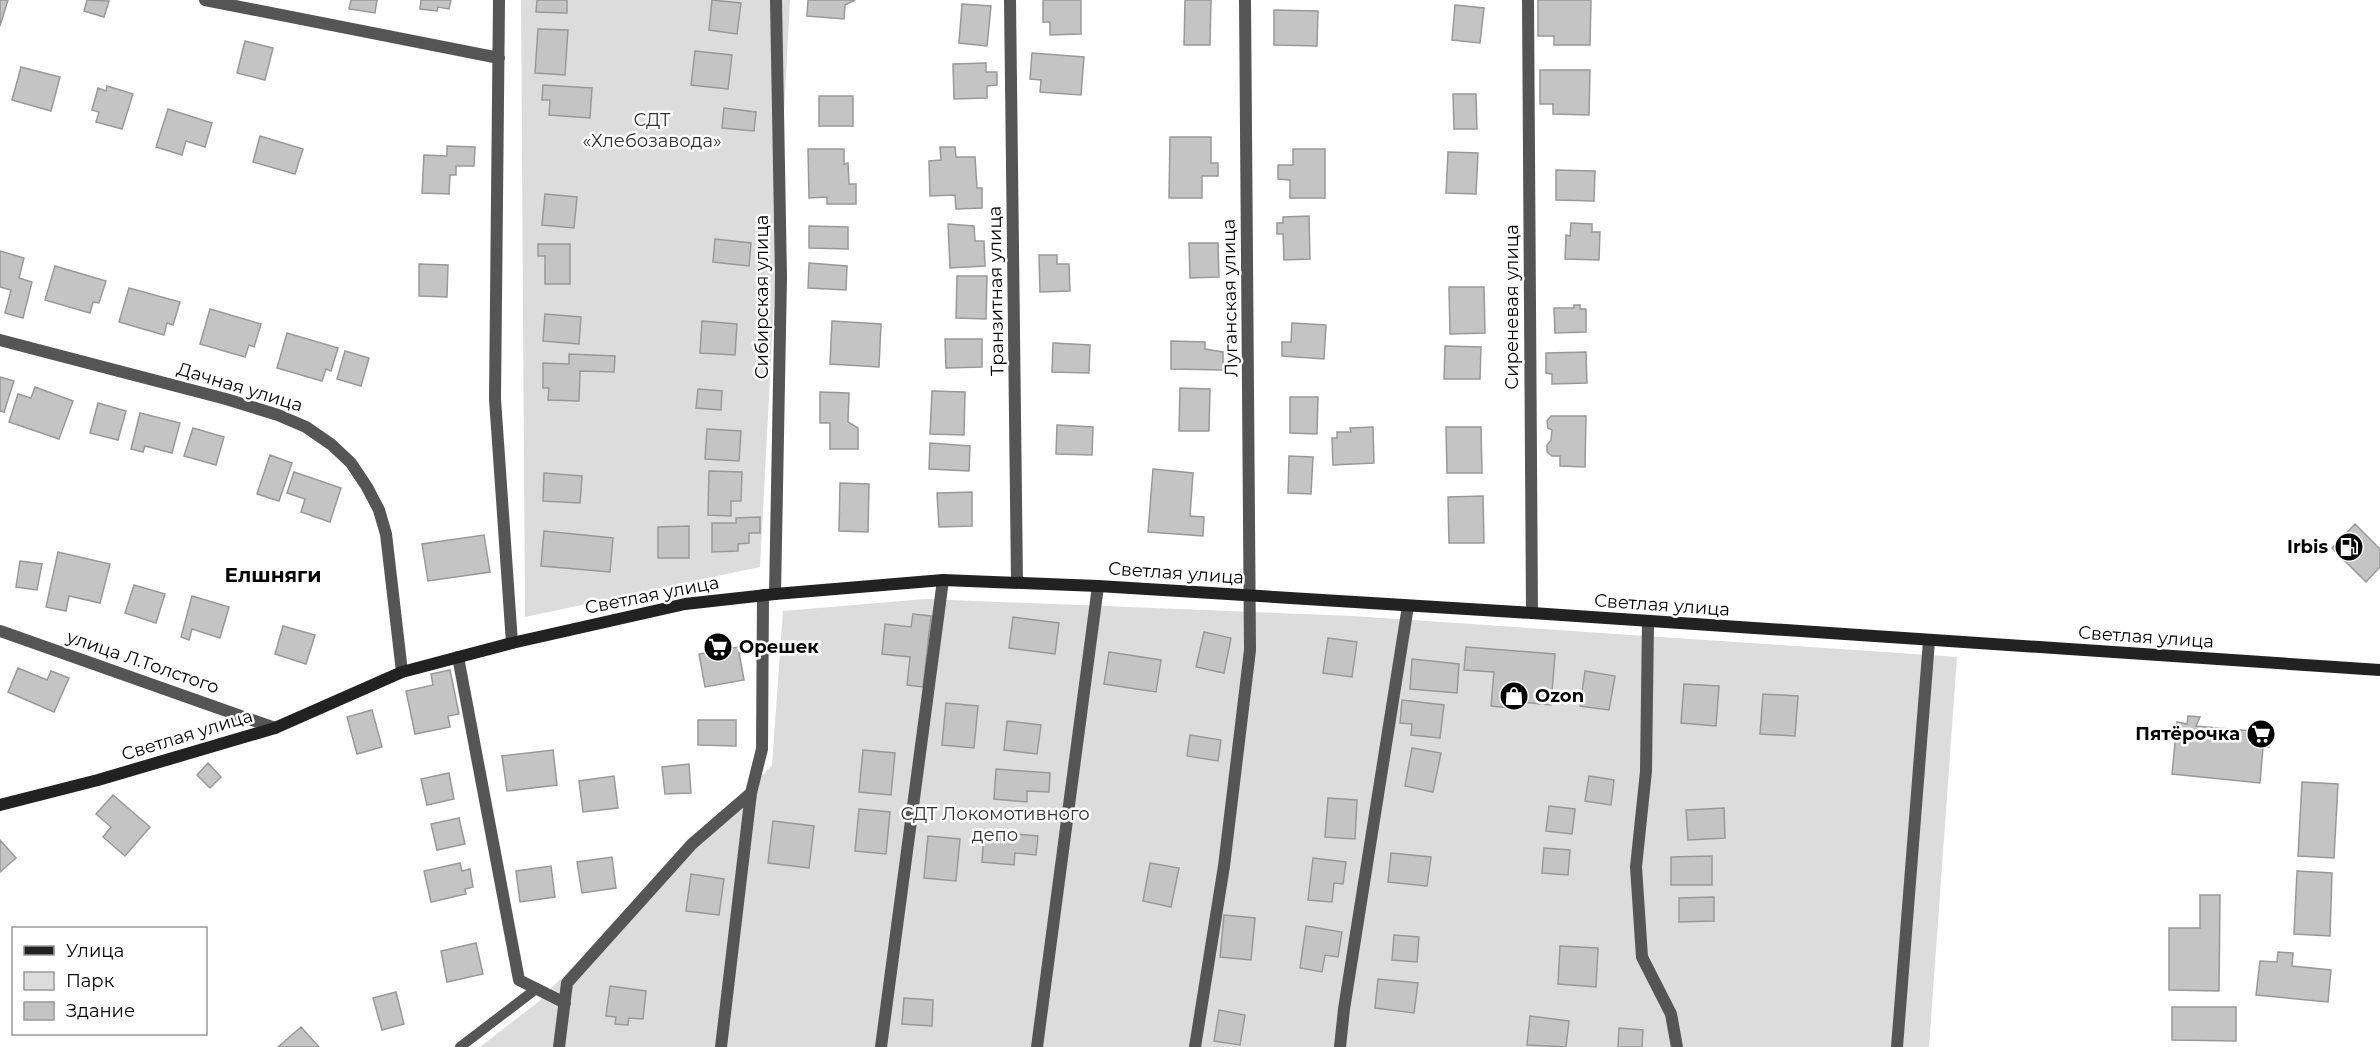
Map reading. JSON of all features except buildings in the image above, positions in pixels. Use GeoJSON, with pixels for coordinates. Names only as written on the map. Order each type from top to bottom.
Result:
{"type":"FeatureCollection","features":[{"type":"Feature","properties":{"kind":"street"},"geometry":{"type":"LineString","coordinates":[[205,0],[499,58]]}},
{"type":"Feature","properties":{"kind":"street"},"geometry":{"type":"LineString","coordinates":[[499,0],[495,399],[512,643]]}},
{"type":"Feature","properties":{"kind":"street","name":"Сибирская улица"},"geometry":{"type":"LineString","coordinates":[[721,1047],[751,793],[762,749],[781,277],[776,0]]}},
{"type":"Feature","properties":{"kind":"street","name":"Транзитная улица"},"geometry":{"type":"LineString","coordinates":[[1010,0],[1017,582]]}},
{"type":"Feature","properties":{"kind":"street","name":"Луганская улица"},"geometry":{"type":"LineString","coordinates":[[1195,1047],[1225,854],[1250,650],[1245,0]]}},
{"type":"Feature","properties":{"kind":"street","name":"Сиреневая улица"},"geometry":{"type":"LineString","coordinates":[[1528,0],[1532,613]]}},
{"type":"Feature","properties":{"kind":"street","name":"Дачная улица"},"geometry":{"type":"LineString","coordinates":[[0,340],[226,399],[278,415],[306,427],[332,445],[356,471],[379,510],[386,534],[402,672]]}},
{"type":"Feature","properties":{"kind":"street"},"geometry":{"type":"LineString","coordinates":[[881,1047],[943,580]]}},
{"type":"Feature","properties":{"kind":"street","name":"Светлая улица"},"geometry":{"type":"LineString","coordinates":[[0,805],[98,780],[275,728],[402,672],[512,643],[685,604],[769,594],[943,580],[1098,586],[1532,613],[2380,670]]}},
{"type":"Feature","properties":{"kind":"street"},"geometry":{"type":"LineString","coordinates":[[1037,1047],[1098,586]]}},
{"type":"Feature","properties":{"kind":"street"},"geometry":{"type":"LineString","coordinates":[[1340,1047],[1344,1009],[1408,606]]}},
{"type":"Feature","properties":{"kind":"street"},"geometry":{"type":"LineString","coordinates":[[1648,622],[1646,771],[1636,867],[1642,957],[1671,1014],[1677,1047]]}},
{"type":"Feature","properties":{"kind":"street","name":"улица Л.Толстого"},"geometry":{"type":"LineString","coordinates":[[0,631],[275,728]]}},
{"type":"Feature","properties":{"kind":"street"},"geometry":{"type":"LineString","coordinates":[[1897,1047],[1929,641]]}},
{"type":"Feature","properties":{"kind":"street"},"geometry":{"type":"LineString","coordinates":[[458,657],[519,980],[565,1003]]}},
{"type":"Feature","properties":{"kind":"street"},"geometry":{"type":"LineString","coordinates":[[560,1047],[567,983],[692,844],[751,793]]}},
{"type":"Feature","properties":{"kind":"lane"},"geometry":{"type":"LineString","coordinates":[[460,1047],[536,988]]}},
{"type":"Feature","properties":{"kind":"green space","name":"СДТ «Хлебозавода»"},"geometry":{"type":"Polygon","coordinates":[[[521,0],[790,0],[760,567],[525,617],[521,0]]]}},
{"type":"Feature","properties":{"kind":"green space","name":"СДТ Локомотивного депо"},"geometry":{"type":"Polygon","coordinates":[[[926,599],[1352,616],[1957,657],[1929,1047],[480,1047],[538,1002],[772,765],[783,611],[926,599]]]}},
{"type":"Feature","properties":{"kind":"place","name":"Irbis"},"geometry":{"type":"Point","coordinates":[2349,547]}},
{"type":"Feature","properties":{"kind":"place","name":"Орешек"},"geometry":{"type":"Point","coordinates":[718,647]}},
{"type":"Feature","properties":{"kind":"place","name":"Ozon"},"geometry":{"type":"Point","coordinates":[1514,696]}},
{"type":"Feature","properties":{"kind":"place","name":"Пятёрочка"},"geometry":{"type":"Point","coordinates":[2261,734]}},
{"type":"Feature","properties":{"kind":"district","name":"Елшняги"},"geometry":{"type":"Point","coordinates":[273,575]}}]}
